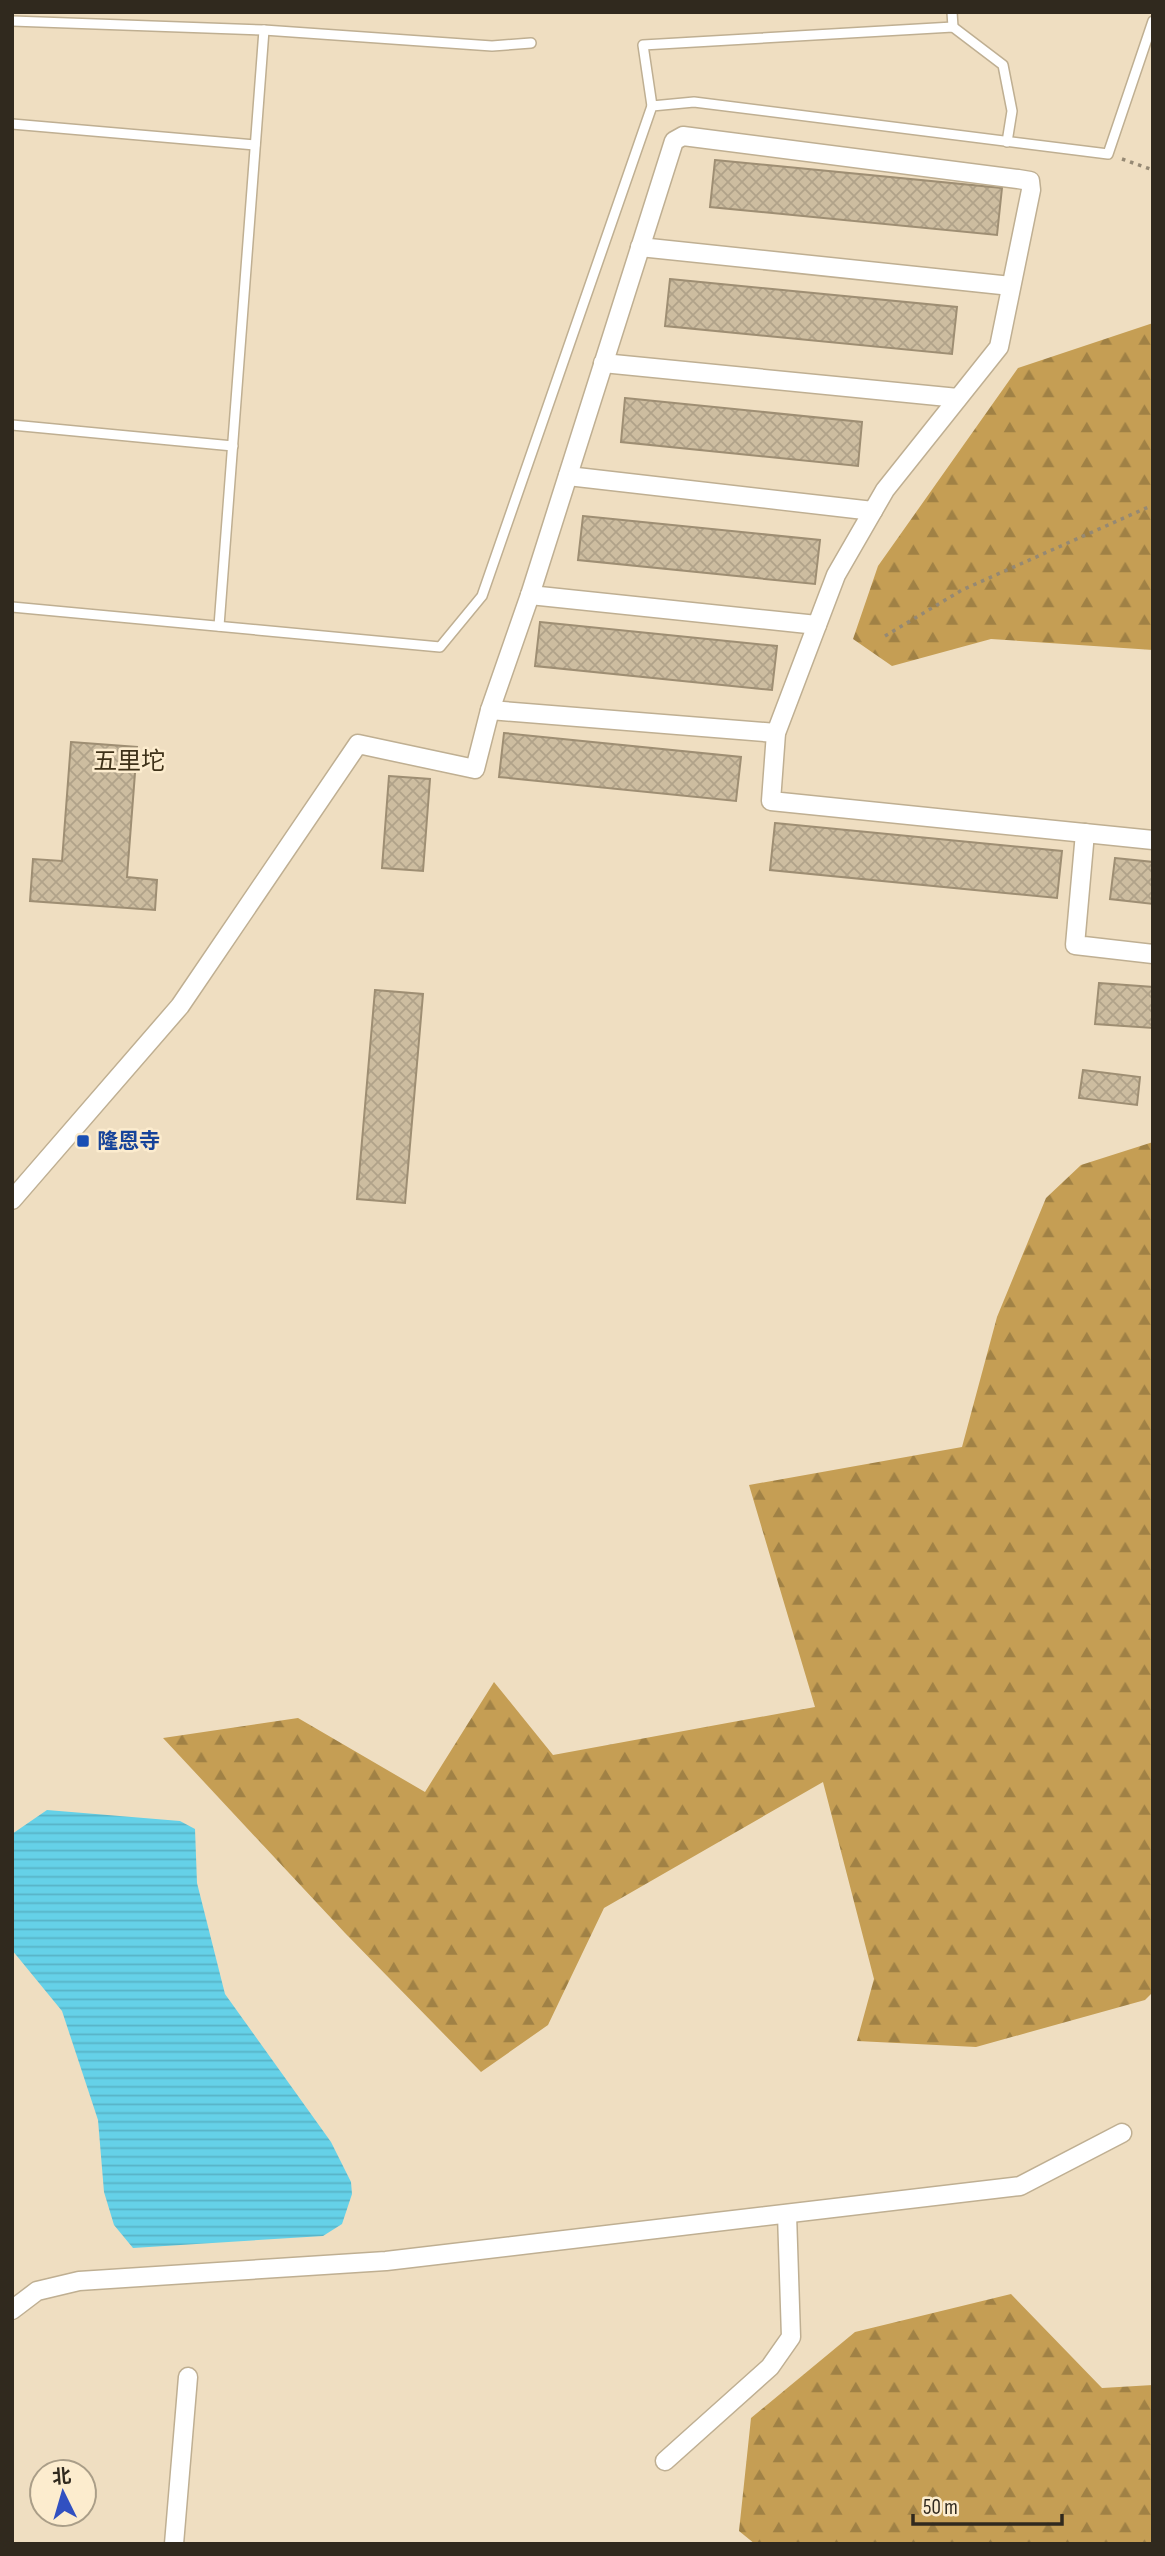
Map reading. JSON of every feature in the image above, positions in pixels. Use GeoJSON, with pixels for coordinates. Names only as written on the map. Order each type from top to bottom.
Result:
{"type":"FeatureCollection","features":[{"type":"Feature","properties":{"kind":"street"},"geometry":{"type":"LineString","coordinates":[[12,1200],[180,1006],[358,744],[475,769],[490,710],[530,596],[674,141],[683,136],[1030,181],[1031,190],[999,347],[885,490],[836,575],[776,733],[771,801],[1153,840]]}},
{"type":"Feature","properties":{"kind":"street"},"geometry":{"type":"LineString","coordinates":[[640,247],[1011,286]]}},
{"type":"Feature","properties":{"kind":"street"},"geometry":{"type":"LineString","coordinates":[[603,363],[958,398]]}},
{"type":"Feature","properties":{"kind":"street"},"geometry":{"type":"LineString","coordinates":[[568,476],[873,511]]}},
{"type":"Feature","properties":{"kind":"street"},"geometry":{"type":"LineString","coordinates":[[530,596],[817,625]]}},
{"type":"Feature","properties":{"kind":"street"},"geometry":{"type":"LineString","coordinates":[[490,710],[776,733]]}},
{"type":"Feature","properties":{"kind":"street"},"geometry":{"type":"LineString","coordinates":[[1085,833],[1075,945],[1153,954]]}},
{"type":"Feature","properties":{"kind":"street"},"geometry":{"type":"LineString","coordinates":[[12,2310],[37,2291],[79,2281],[386,2261],[1020,2186],[1122,2133]]}},
{"type":"Feature","properties":{"kind":"street"},"geometry":{"type":"LineString","coordinates":[[665,2461],[770,2367],[791,2337],[788,2214]]}},
{"type":"Feature","properties":{"kind":"street"},"geometry":{"type":"LineString","coordinates":[[174,2544],[188,2377]]}},
{"type":"Feature","properties":{"kind":"lane"},"geometry":{"type":"LineString","coordinates":[[952,12],[953,27]]}},
{"type":"Feature","properties":{"kind":"lane"},"geometry":{"type":"LineString","coordinates":[[12,21],[264,30],[492,46],[531,43]]}},
{"type":"Feature","properties":{"kind":"lane"},"geometry":{"type":"LineString","coordinates":[[652,106],[694,102],[1108,154],[1153,21]]}},
{"type":"Feature","properties":{"kind":"lane"},"geometry":{"type":"LineString","coordinates":[[12,607],[440,647],[482,596],[652,106],[643,44],[953,27],[1003,65],[1012,111],[1007,142]]}},
{"type":"Feature","properties":{"kind":"lane"},"geometry":{"type":"LineString","coordinates":[[219,626],[264,30]]}},
{"type":"Feature","properties":{"kind":"lane"},"geometry":{"type":"LineString","coordinates":[[12,124],[255,145]]}},
{"type":"Feature","properties":{"kind":"lane"},"geometry":{"type":"LineString","coordinates":[[12,425],[233,446]]}},
{"type":"Feature","properties":{"kind":"path"},"geometry":{"type":"LineString","coordinates":[[1108,154],[1153,170]]}},
{"type":"Feature","properties":{"kind":"path"},"geometry":{"type":"LineString","coordinates":[[885,636],[962,590],[1153,505]]}},
{"type":"Feature","properties":{"kind":"green space"},"geometry":{"type":"Polygon","coordinates":[[[1153,323],[1153,650],[991,639],[892,666],[853,639],[878,566],[1018,368],[1153,323]]]}},
{"type":"Feature","properties":{"kind":"green space"},"geometry":{"type":"Polygon","coordinates":[[[1153,1142],[1153,1992],[1145,2000],[976,2047],[857,2041],[874,1979],[823,1782],[604,1908],[548,2025],[481,2072],[345,1933],[163,1738],[298,1718],[425,1792],[494,1682],[553,1755],[815,1707],[749,1485],[962,1447],[997,1317],[1046,1198],[1081,1165],[1153,1142]]]}},
{"type":"Feature","properties":{"kind":"green space"},"geometry":{"type":"Polygon","coordinates":[[[1011,2294],[1102,2388],[1153,2385],[1153,2544],[755,2544],[739,2531],[751,2418],[855,2332],[1011,2294]]]}},
{"type":"Feature","properties":{"kind":"water"},"geometry":{"type":"Polygon","coordinates":[[[47,1810],[180,1821],[195,1829],[197,1883],[225,1994],[331,2142],[351,2182],[352,2194],[342,2224],[323,2236],[133,2248],[114,2225],[104,2192],[98,2120],[62,2011],[12,1950],[12,1834],[47,1810]]]}},
{"type":"Feature","properties":{"kind":"building"},"geometry":{"type":"Polygon","coordinates":[[[715,160],[1002,188],[997,235],[710,207],[715,160]]]}},
{"type":"Feature","properties":{"kind":"building"},"geometry":{"type":"Polygon","coordinates":[[[670,279],[957,307],[952,354],[665,326],[670,279]]]}},
{"type":"Feature","properties":{"kind":"building"},"geometry":{"type":"Polygon","coordinates":[[[625,398],[862,422],[858,466],[621,442],[625,398]]]}},
{"type":"Feature","properties":{"kind":"building"},"geometry":{"type":"Polygon","coordinates":[[[583,516],[820,540],[815,584],[578,560],[583,516]]]}},
{"type":"Feature","properties":{"kind":"building"},"geometry":{"type":"Polygon","coordinates":[[[540,622],[777,646],[772,690],[535,666],[540,622]]]}},
{"type":"Feature","properties":{"kind":"building"},"geometry":{"type":"Polygon","coordinates":[[[504,733],[741,757],[736,801],[499,777],[504,733]]]}},
{"type":"Feature","properties":{"kind":"building"},"geometry":{"type":"Polygon","coordinates":[[[71,742],[137,747],[127,877],[157,880],[155,910],[30,901],[33,859],[62,861],[71,742]]]}},
{"type":"Feature","properties":{"kind":"building"},"geometry":{"type":"Polygon","coordinates":[[[389,776],[430,779],[423,871],[382,868],[389,776]]]}},
{"type":"Feature","properties":{"kind":"building"},"geometry":{"type":"Polygon","coordinates":[[[775,823],[1062,851],[1057,898],[770,870],[775,823]]]}},
{"type":"Feature","properties":{"kind":"building"},"geometry":{"type":"Polygon","coordinates":[[[1115,858],[1153,862],[1153,904],[1110,899],[1115,858]]]}},
{"type":"Feature","properties":{"kind":"building"},"geometry":{"type":"Polygon","coordinates":[[[1099,983],[1153,987],[1153,1028],[1095,1024],[1099,983]]]}},
{"type":"Feature","properties":{"kind":"building"},"geometry":{"type":"Polygon","coordinates":[[[375,990],[423,994],[405,1203],[357,1199],[375,990]]]}},
{"type":"Feature","properties":{"kind":"building"},"geometry":{"type":"Polygon","coordinates":[[[1083,1070],[1140,1077],[1137,1105],[1079,1098],[1083,1070]]]}},
{"type":"Feature","properties":{"kind":"place","name":"隆恩寺"},"geometry":{"type":"Point","coordinates":[83,1141]}},
{"type":"Feature","properties":{"kind":"district","name":"五里坨"},"geometry":{"type":"Point","coordinates":[129,761]}}]}
